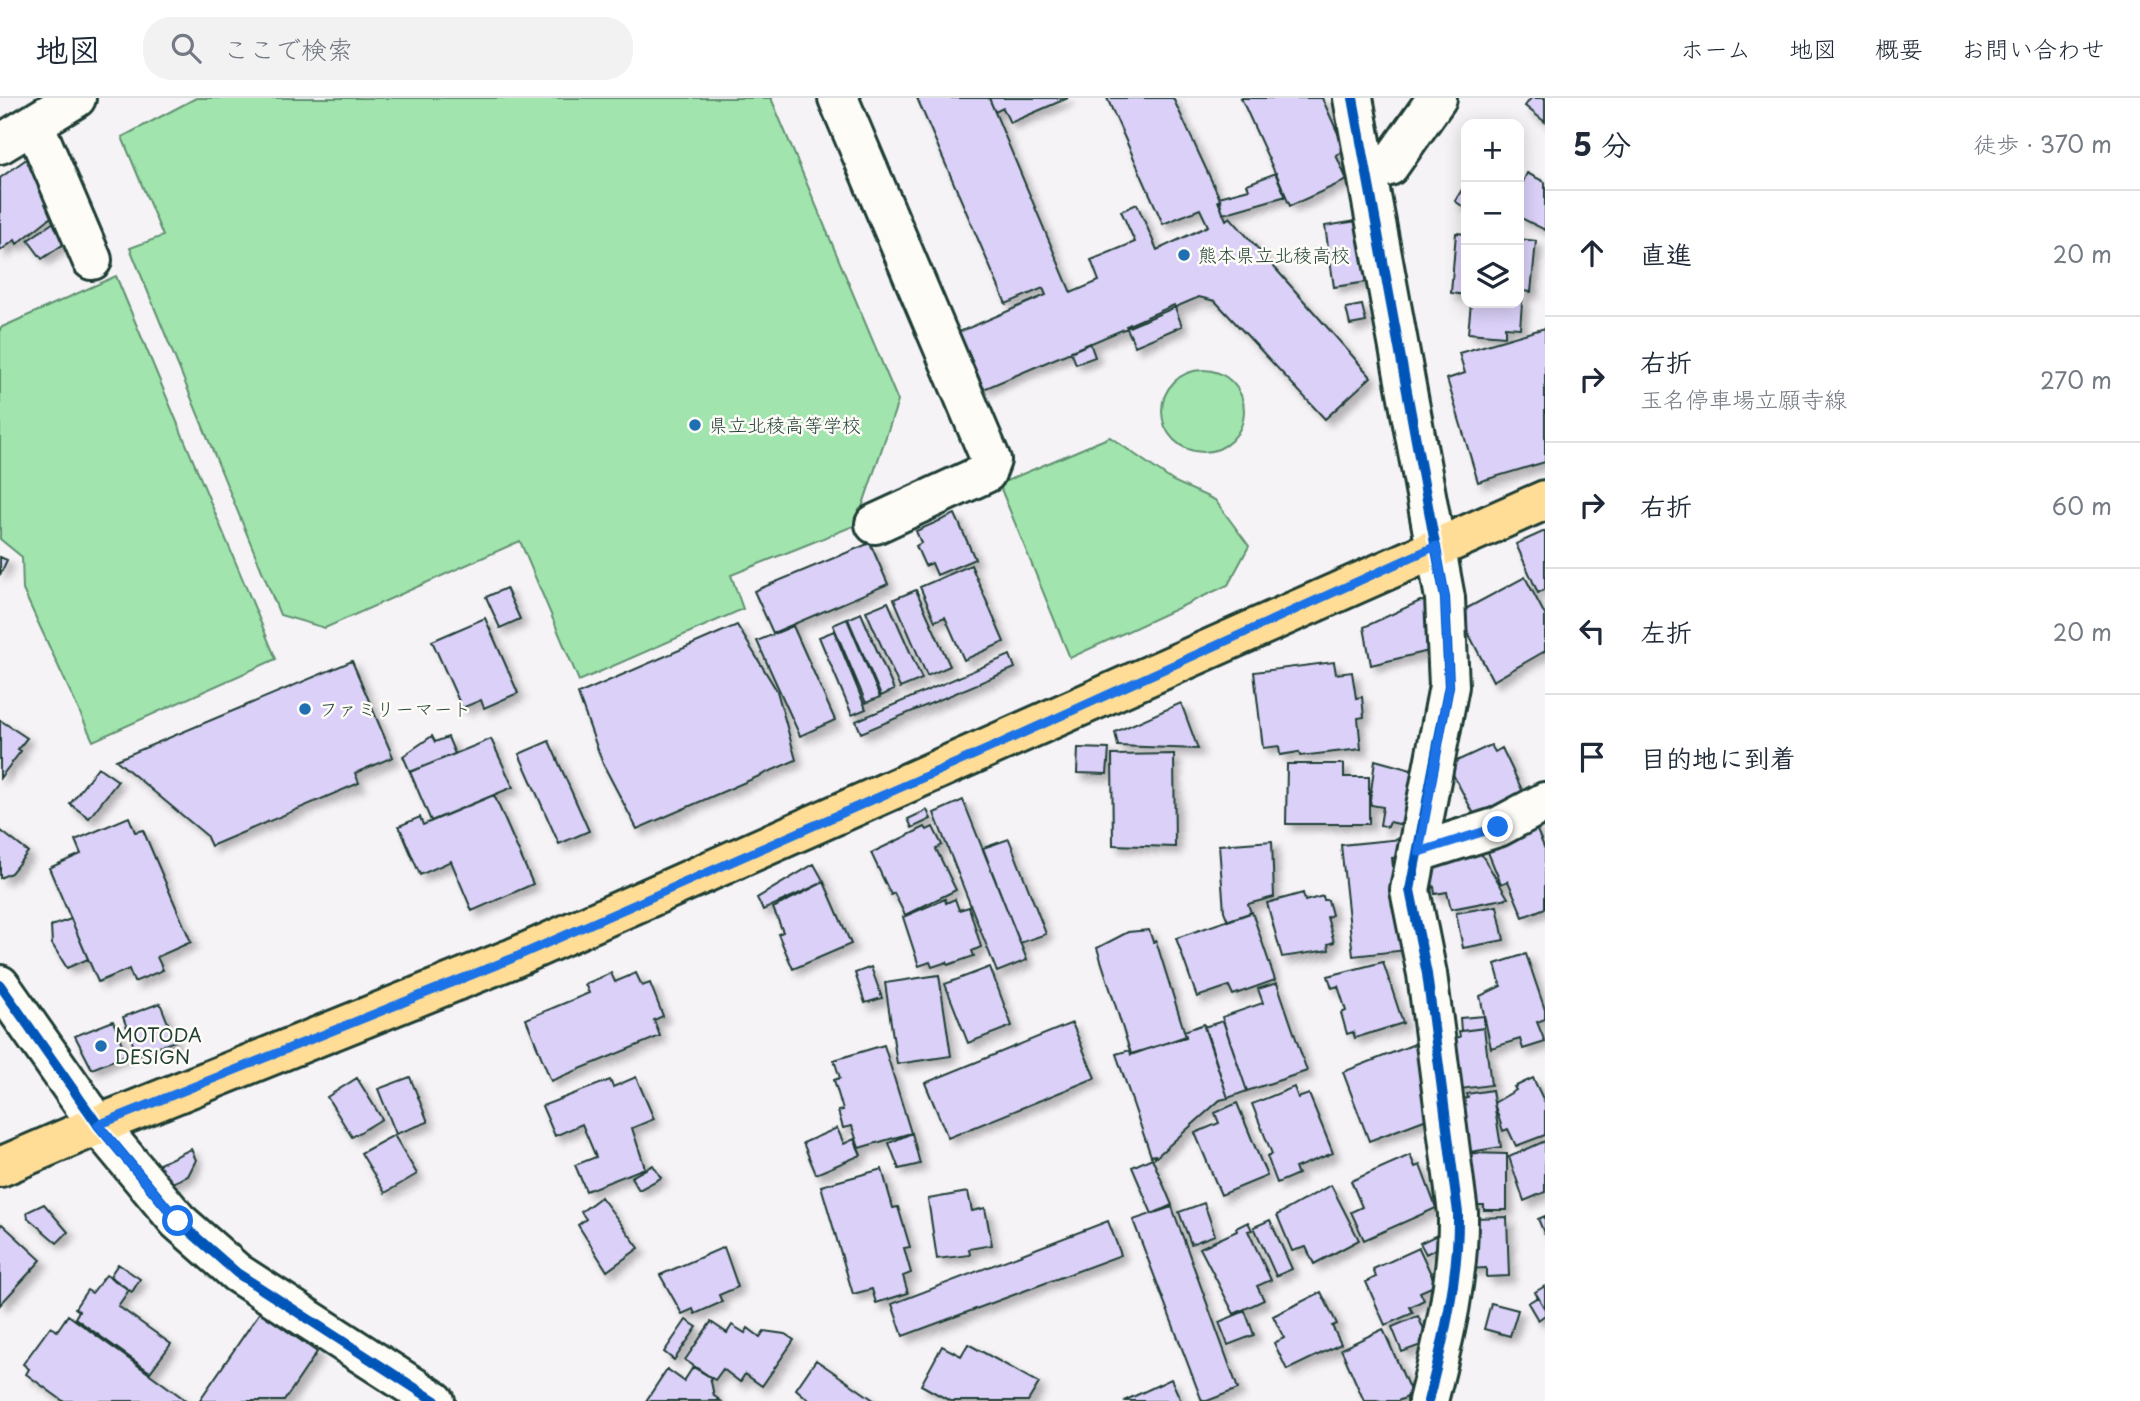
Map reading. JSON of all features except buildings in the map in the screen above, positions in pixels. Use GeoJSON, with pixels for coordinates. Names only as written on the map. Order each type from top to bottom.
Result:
{"type":"FeatureCollection","features":[{"type":"Feature","properties":{"kind":"main road"},"geometry":{"type":"LineString","coordinates":[[0,1167],[511,959],[990,748],[1436,546],[1545,500]]}},
{"type":"Feature","properties":{"kind":"street"},"geometry":{"type":"LineString","coordinates":[[0,144],[76,98]]}},
{"type":"Feature","properties":{"kind":"street"},"geometry":{"type":"LineString","coordinates":[[838,98],[991,460],[986,473],[875,524]]}},
{"type":"Feature","properties":{"kind":"street"},"geometry":{"type":"LineString","coordinates":[[1353,98],[1445,598],[1449,686],[1419,852],[1409,890],[1427,974],[1458,1213],[1459,1240],[1443,1341],[1428,1401]]}},
{"type":"Feature","properties":{"kind":"street"},"geometry":{"type":"LineString","coordinates":[[1367,172],[1389,166],[1437,98]]}},
{"type":"Feature","properties":{"kind":"street"},"geometry":{"type":"LineString","coordinates":[[34,124],[92,260]]}},
{"type":"Feature","properties":{"kind":"street"},"geometry":{"type":"LineString","coordinates":[[1419,852],[1498,827],[1545,802]]}},
{"type":"Feature","properties":{"kind":"street"},"geometry":{"type":"LineString","coordinates":[[0,985],[98,1125],[178,1221],[237,1273],[435,1401]]}},
{"type":"Feature","properties":{"kind":"green space"},"geometry":{"type":"Polygon","coordinates":[[[196,98],[771,98],[898,401],[856,525],[731,575],[743,609],[579,681],[520,541],[325,628],[280,615],[130,248],[163,236],[122,137],[196,98]]]}},
{"type":"Feature","properties":{"kind":"green space"},"geometry":{"type":"Polygon","coordinates":[[[116,276],[276,659],[93,741],[23,590],[22,557],[0,539],[0,328],[116,276]]]}},
{"type":"Feature","properties":{"kind":"green space"},"geometry":{"type":"Polygon","coordinates":[[[1195,370],[1211,370],[1226,377],[1237,388],[1244,403],[1241,427],[1232,440],[1211,452],[1195,452],[1180,445],[1169,434],[1162,419],[1162,403],[1169,388],[1180,377],[1195,370]]]}},
{"type":"Feature","properties":{"kind":"green space"},"geometry":{"type":"Polygon","coordinates":[[[1110,437],[1173,481],[1215,500],[1249,546],[1228,585],[1070,658],[999,484],[1110,437]]]}},
{"type":"Feature","properties":{"kind":"cycle path"},"geometry":{"type":"LineString","coordinates":[[1353,98],[1445,598],[1449,686],[1410,890],[1427,974],[1458,1213],[1453,1284],[1428,1401]]}},
{"type":"Feature","properties":{"kind":"cycle path"},"geometry":{"type":"LineString","coordinates":[[0,985],[98,1125],[178,1221],[237,1273],[435,1401]]}},
{"type":"Feature","properties":{"kind":"place","name":"熊本県立北稜高校"},"geometry":{"type":"Point","coordinates":[1184,255]}},
{"type":"Feature","properties":{"kind":"place","name":"県立北稜高等学校"},"geometry":{"type":"Point","coordinates":[695,425]}},
{"type":"Feature","properties":{"kind":"place","name":"ファミリーマート"},"geometry":{"type":"Point","coordinates":[305,709]}},
{"type":"Feature","properties":{"kind":"place","name":"MOTODA DESIGN"},"geometry":{"type":"Point","coordinates":[101,1046]}},
{"type":"Feature","properties":{"kind":"route"},"geometry":{"type":"LineString","coordinates":[[178,1221],[98,1125],[511,959],[990,748],[1436,546],[1445,598],[1449,686],[1419,852],[1498,827]]}}]}
